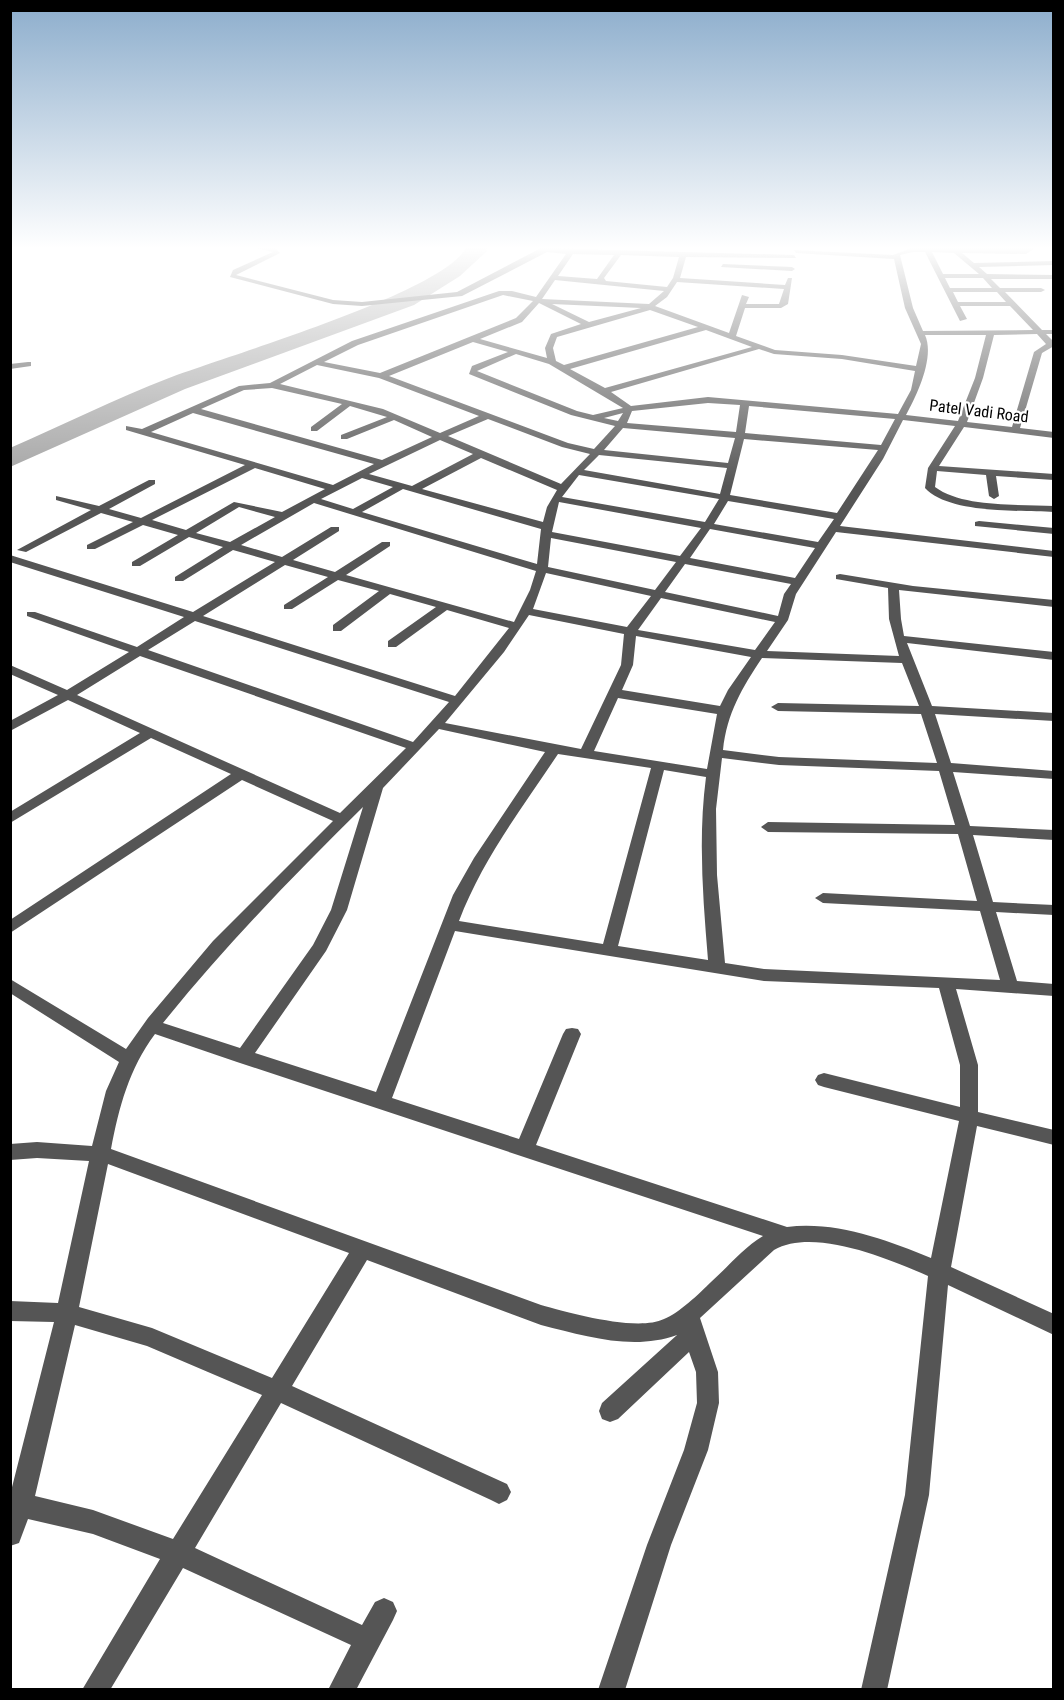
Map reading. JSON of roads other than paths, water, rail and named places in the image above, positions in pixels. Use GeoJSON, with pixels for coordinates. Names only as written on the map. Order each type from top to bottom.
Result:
{"type":"FeatureCollection","features":[{"type":"Feature","properties":{"kind":"street"},"geometry":{"type":"LineString","coordinates":[[272,385],[355,343],[401,327]]}},
{"type":"Feature","properties":{"kind":"street"},"geometry":{"type":"LineString","coordinates":[[381,376],[501,327]]}},
{"type":"Feature","properties":{"kind":"street"},"geometry":{"type":"LineString","coordinates":[[557,365],[549,348],[554,336],[582,327]]}},
{"type":"Feature","properties":{"kind":"street"},"geometry":{"type":"LineString","coordinates":[[557,365],[706,327]]}},
{"type":"Feature","properties":{"kind":"street"},"geometry":{"type":"LineString","coordinates":[[708,327],[759,347],[920,369]]}},
{"type":"Feature","properties":{"kind":"street"},"geometry":{"type":"LineString","coordinates":[[732,337],[735,327]]}},
{"type":"Feature","properties":{"kind":"street"},"geometry":{"type":"LineString","coordinates":[[717,968],[709,875],[710,810],[716,753],[724,711],[734,690],[782,620],[786,603],[798,582],[884,448],[906,418],[925,344],[918,327]]}},
{"type":"Feature","properties":{"kind":"street"},"geometry":{"type":"LineString","coordinates":[[1015,431],[1038,352],[1051,346],[1034,327]]}},
{"type":"Feature","properties":{"kind":"street"},"geometry":{"type":"LineString","coordinates":[[921,333],[1053,332]]}},
{"type":"Feature","properties":{"kind":"street"},"geometry":{"type":"LineString","coordinates":[[990,333],[982,373],[961,424],[933,468],[930,488],[935,494],[943,497],[1053,509]]}},
{"type":"Feature","properties":{"kind":"street"},"geometry":{"type":"LineString","coordinates":[[10,1534],[67,1312],[115,1092],[128,1059],[225,935],[436,725],[458,701],[516,626],[525,611],[542,569],[548,516],[576,472],[622,425],[629,409],[605,392],[557,365],[472,339]]}},
{"type":"Feature","properties":{"kind":"street"},"geometry":{"type":"LineString","coordinates":[[605,392],[759,347]]}},
{"type":"Feature","properties":{"kind":"street"},"geometry":{"type":"LineString","coordinates":[[797,354],[819,349]]}},
{"type":"Feature","properties":{"kind":"street"},"geometry":{"type":"LineString","coordinates":[[517,351],[475,368],[472,372],[590,418],[622,425],[884,448]]}},
{"type":"Feature","properties":{"kind":"street"},"geometry":{"type":"LineString","coordinates":[[317,363],[381,376],[566,445],[594,452],[731,466]]}},
{"type":"Feature","properties":{"kind":"street"},"geometry":{"type":"LineString","coordinates":[[10,367],[28,364]]}},
{"type":"Feature","properties":{"kind":"street"},"geometry":{"type":"LineString","coordinates":[[143,432],[242,388],[272,385],[349,403],[395,417],[481,454],[560,494],[706,526],[821,546]]}},
{"type":"Feature","properties":{"kind":"street","name":"Patel Vadi Road"},"geometry":{"type":"LineString","coordinates":[[590,418],[629,409],[708,400],[906,418],[1053,435]]}},
{"type":"Feature","properties":{"kind":"street"},"geometry":{"type":"LineString","coordinates":[[586,754],[627,665],[630,632],[722,506],[740,437],[745,402]]}},
{"type":"Feature","properties":{"kind":"street"},"geometry":{"type":"LineString","coordinates":[[314,429],[349,403]]}},
{"type":"Feature","properties":{"kind":"street"},"geometry":{"type":"LineString","coordinates":[[193,410],[382,463]]}},
{"type":"Feature","properties":{"kind":"street"},"geometry":{"type":"LineString","coordinates":[[179,579],[230,546],[359,474],[439,435],[487,416]]}},
{"type":"Feature","properties":{"kind":"street"},"geometry":{"type":"LineString","coordinates":[[344,437],[395,417]]}},
{"type":"Feature","properties":{"kind":"street"},"geometry":{"type":"LineString","coordinates":[[129,428],[333,488]]}},
{"type":"Feature","properties":{"kind":"street"},"geometry":{"type":"LineString","coordinates":[[413,489],[481,454]]}},
{"type":"Feature","properties":{"kind":"street"},"geometry":{"type":"LineString","coordinates":[[91,547],[139,520],[253,465]]}},
{"type":"Feature","properties":{"kind":"street"},"geometry":{"type":"LineString","coordinates":[[933,468],[1053,477]]}},
{"type":"Feature","properties":{"kind":"street"},"geometry":{"type":"LineString","coordinates":[[576,472],[840,517]]}},
{"type":"Feature","properties":{"kind":"street"},"geometry":{"type":"LineString","coordinates":[[991,472],[994,496]]}},
{"type":"Feature","properties":{"kind":"street"},"geometry":{"type":"LineString","coordinates":[[359,474],[547,530],[682,560],[798,582]]}},
{"type":"Feature","properties":{"kind":"street"},"geometry":{"type":"LineString","coordinates":[[22,550],[152,482]]}},
{"type":"Feature","properties":{"kind":"street"},"geometry":{"type":"LineString","coordinates":[[354,512],[402,486]]}},
{"type":"Feature","properties":{"kind":"street"},"geometry":{"type":"LineString","coordinates":[[60,498],[516,626]]}},
{"type":"Feature","properties":{"kind":"street"},"geometry":{"type":"LineString","coordinates":[[313,500],[542,569],[782,620]]}},
{"type":"Feature","properties":{"kind":"street"},"geometry":{"type":"LineString","coordinates":[[136,564],[238,504],[284,516]]}},
{"type":"Feature","properties":{"kind":"street"},"geometry":{"type":"LineString","coordinates":[[979,524],[1053,531]]}},
{"type":"Feature","properties":{"kind":"street"},"geometry":{"type":"LineString","coordinates":[[833,528],[1053,554]]}},
{"type":"Feature","properties":{"kind":"street"},"geometry":{"type":"LineString","coordinates":[[10,727],[68,695],[335,529]]}},
{"type":"Feature","properties":{"kind":"street"},"geometry":{"type":"LineString","coordinates":[[288,607],[386,544]]}},
{"type":"Feature","properties":{"kind":"street"},"geometry":{"type":"LineString","coordinates":[[10,558],[458,701]]}},
{"type":"Feature","properties":{"kind":"street"},"geometry":{"type":"LineString","coordinates":[[840,577],[1053,604]]}},
{"type":"Feature","properties":{"kind":"street"},"geometry":{"type":"LineString","coordinates":[[894,585],[891,607],[894,627],[927,710],[1010,986]]}},
{"type":"Feature","properties":{"kind":"street"},"geometry":{"type":"LineString","coordinates":[[337,628],[387,591]]}},
{"type":"Feature","properties":{"kind":"street"},"geometry":{"type":"LineString","coordinates":[[392,644],[444,607]]}},
{"type":"Feature","properties":{"kind":"street"},"geometry":{"type":"LineString","coordinates":[[525,611],[689,644],[760,654],[908,660]]}},
{"type":"Feature","properties":{"kind":"street"},"geometry":{"type":"LineString","coordinates":[[31,614],[415,747]]}},
{"type":"Feature","properties":{"kind":"street"},"geometry":{"type":"LineString","coordinates":[[900,639],[1053,656]]}},
{"type":"Feature","properties":{"kind":"street"},"geometry":{"type":"LineString","coordinates":[[10,669],[343,820]]}},
{"type":"Feature","properties":{"kind":"street"},"geometry":{"type":"LineString","coordinates":[[614,693],[724,711]]}},
{"type":"Feature","properties":{"kind":"street"},"geometry":{"type":"LineString","coordinates":[[778,707],[927,710],[1053,717]]}},
{"type":"Feature","properties":{"kind":"street"},"geometry":{"type":"LineString","coordinates":[[436,725],[554,749],[714,774]]}},
{"type":"Feature","properties":{"kind":"street"},"geometry":{"type":"LineString","coordinates":[[10,819],[150,733]]}},
{"type":"Feature","properties":{"kind":"street"},"geometry":{"type":"LineString","coordinates":[[381,1102],[461,895],[482,858],[554,749]]}},
{"type":"Feature","properties":{"kind":"street"},"geometry":{"type":"LineString","coordinates":[[716,753],[779,761],[944,767],[1053,775]]}},
{"type":"Feature","properties":{"kind":"street"},"geometry":{"type":"LineString","coordinates":[[609,950],[659,765]]}},
{"type":"Feature","properties":{"kind":"street"},"geometry":{"type":"LineString","coordinates":[[10,928],[241,774]]}},
{"type":"Feature","properties":{"kind":"street"},"geometry":{"type":"LineString","coordinates":[[243,1057],[320,947],[339,910],[376,786]]}},
{"type":"Feature","properties":{"kind":"street"},"geometry":{"type":"LineString","coordinates":[[768,827],[963,830],[1053,835]]}},
{"type":"Feature","properties":{"kind":"street"},"geometry":{"type":"LineString","coordinates":[[823,898],[985,904],[1053,910]]}},
{"type":"Feature","properties":{"kind":"street"},"geometry":{"type":"LineString","coordinates":[[450,925],[764,975],[946,982],[1053,990]]}},
{"type":"Feature","properties":{"kind":"street"},"geometry":{"type":"LineString","coordinates":[[874,1689],[917,1495],[939,1273],[969,1116],[969,1065],[946,982]]}},
{"type":"Feature","properties":{"kind":"street"},"geometry":{"type":"LineString","coordinates":[[10,985],[128,1059]]}},
{"type":"Feature","properties":{"kind":"street"},"geometry":{"type":"LineString","coordinates":[[152,1026],[786,1235]]}},
{"type":"Feature","properties":{"kind":"street"},"geometry":{"type":"LineString","coordinates":[[525,1149],[572,1035]]}},
{"type":"Feature","properties":{"kind":"street"},"geometry":{"type":"LineString","coordinates":[[824,1080],[1053,1138]]}},
{"type":"Feature","properties":{"kind":"street"},"geometry":{"type":"LineString","coordinates":[[10,1152],[37,1150],[102,1154],[541,1315],[589,1327],[630,1333],[691,1323]]}},
{"type":"Feature","properties":{"kind":"street"},"geometry":{"type":"LineString","coordinates":[[610,1411],[691,1323],[710,1297],[759,1248],[786,1235],[814,1232],[851,1239],[939,1273],[1053,1325]]}},
{"type":"Feature","properties":{"kind":"street"},"geometry":{"type":"LineString","coordinates":[[95,1689],[362,1250]]}},
{"type":"Feature","properties":{"kind":"street"},"geometry":{"type":"LineString","coordinates":[[10,1311],[67,1312],[153,1339],[380,1434],[499,1491]]}},
{"type":"Feature","properties":{"kind":"street"},"geometry":{"type":"LineString","coordinates":[[610,1689],[659,1545],[696,1450],[708,1403],[707,1372],[691,1323]]}},
{"type":"Feature","properties":{"kind":"street"},"geometry":{"type":"LineString","coordinates":[[16,1506],[93,1522],[178,1553],[353,1633]]}},
{"type":"Feature","properties":{"kind":"street"},"geometry":{"type":"LineString","coordinates":[[341,1689],[384,1611]]}},
{"type":"Feature","properties":{"kind":"waterway"},"geometry":{"type":"LineString","coordinates":[[10,459],[176,384],[331,327]]}}]}
